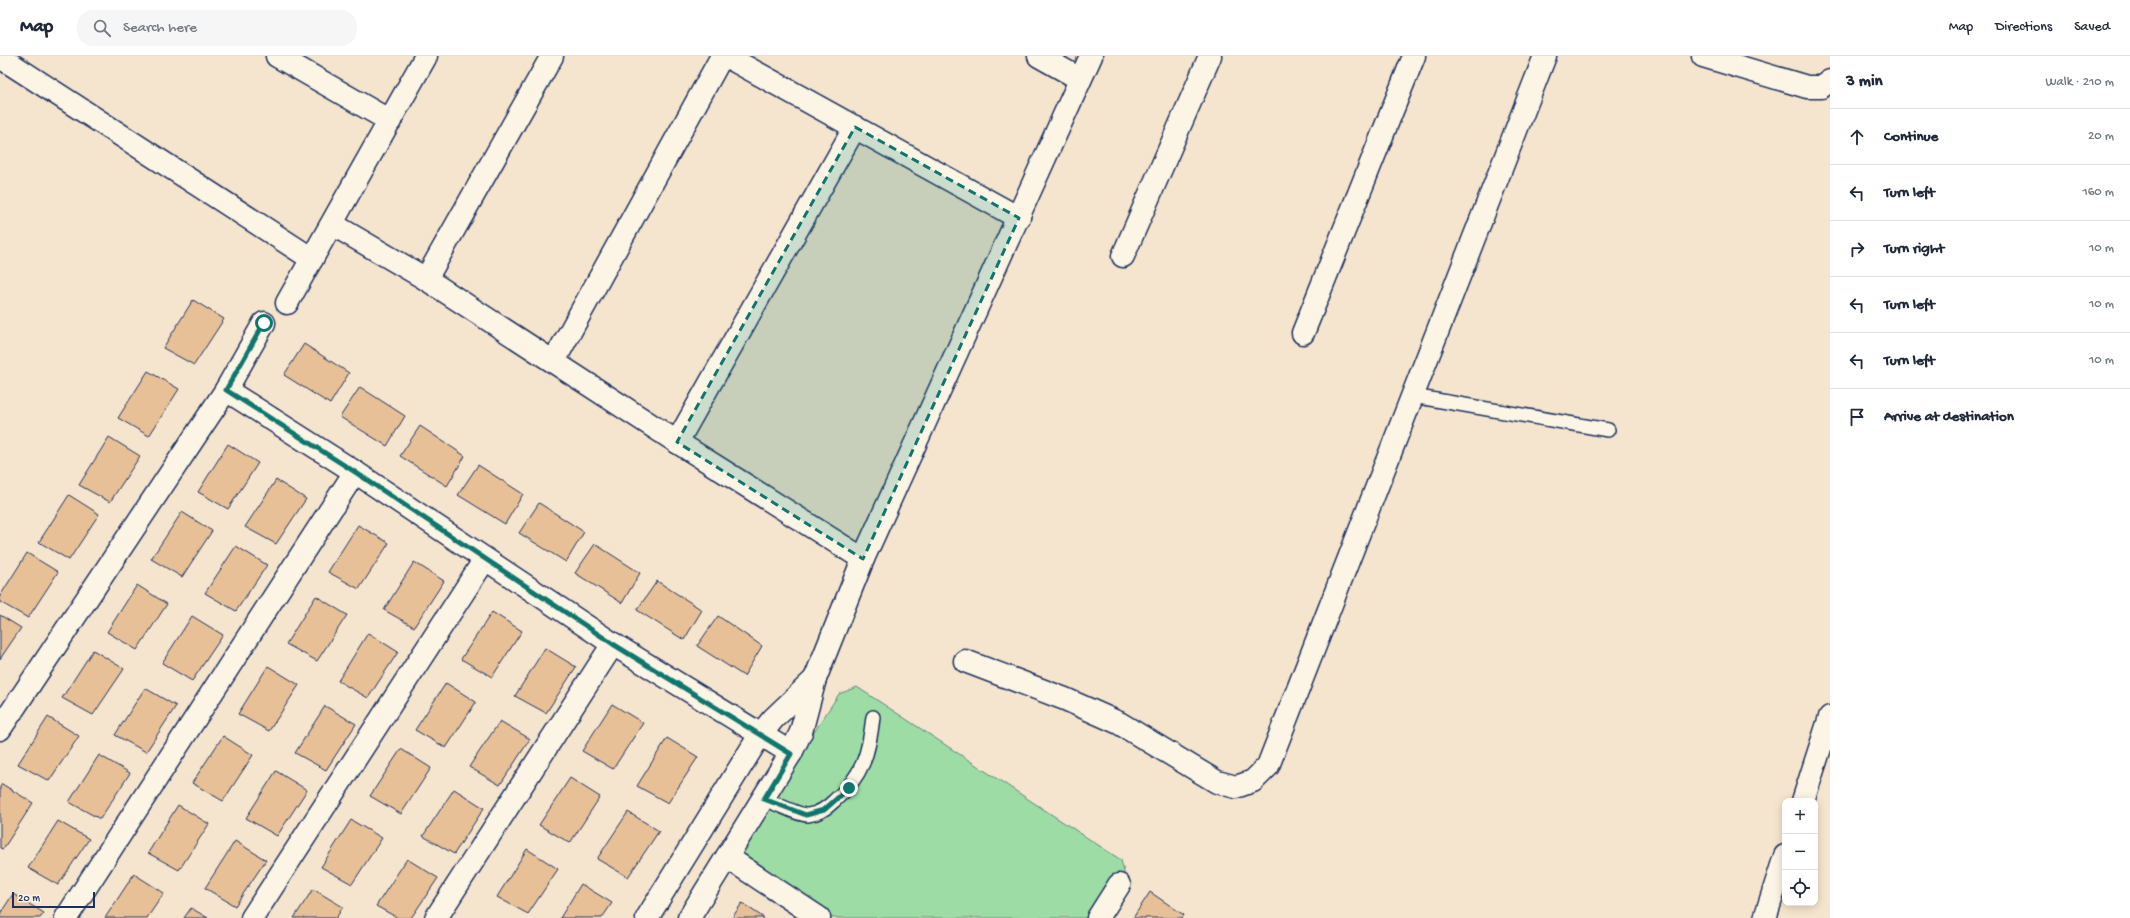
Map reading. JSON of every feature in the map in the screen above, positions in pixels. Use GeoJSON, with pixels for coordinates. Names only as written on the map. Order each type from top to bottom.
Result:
{"type":"FeatureCollection","features":[{"type":"Feature","properties":{"kind":"street"},"geometry":{"type":"LineString","coordinates":[[277,56],[390,121]]}},
{"type":"Feature","properties":{"kind":"street"},"geometry":{"type":"LineString","coordinates":[[287,303],[426,56]]}},
{"type":"Feature","properties":{"kind":"street"},"geometry":{"type":"LineString","coordinates":[[426,279],[552,56]]}},
{"type":"Feature","properties":{"kind":"street"},"geometry":{"type":"LineString","coordinates":[[554,361],[722,56]]}},
{"type":"Feature","properties":{"kind":"street"},"geometry":{"type":"LineString","coordinates":[[726,56],[1019,218]]}},
{"type":"Feature","properties":{"kind":"street"},"geometry":{"type":"LineString","coordinates":[[1039,56],[1080,79]]}},
{"type":"Feature","properties":{"kind":"street"},"geometry":{"type":"LineString","coordinates":[[689,918],[791,754],[801,732],[815,679],[863,559],[1019,218],[1091,56]]}},
{"type":"Feature","properties":{"kind":"street"},"geometry":{"type":"LineString","coordinates":[[1123,256],[1210,56]]}},
{"type":"Feature","properties":{"kind":"street"},"geometry":{"type":"LineString","coordinates":[[1303,333],[1414,56]]}},
{"type":"Feature","properties":{"kind":"street"},"geometry":{"type":"LineString","coordinates":[[964,662],[1065,700],[1119,723],[1217,782],[1236,787],[1253,781],[1268,766],[1280,739],[1544,56]]}},
{"type":"Feature","properties":{"kind":"street"},"geometry":{"type":"LineString","coordinates":[[1703,56],[1807,87],[1821,87],[1830,81]]}},
{"type":"Feature","properties":{"kind":"street"},"geometry":{"type":"LineString","coordinates":[[0,57],[312,259]]}},
{"type":"Feature","properties":{"kind":"street"},"geometry":{"type":"LineString","coordinates":[[677,442],[854,127]]}},
{"type":"Feature","properties":{"kind":"street"},"geometry":{"type":"LineString","coordinates":[[332,224],[426,279],[677,442],[863,559]]}},
{"type":"Feature","properties":{"kind":"street"},"geometry":{"type":"LineString","coordinates":[[0,730],[226,390],[264,323]]}},
{"type":"Feature","properties":{"kind":"street"},"geometry":{"type":"LineString","coordinates":[[226,390],[355,472],[613,644],[791,754]]}},
{"type":"Feature","properties":{"kind":"street"},"geometry":{"type":"LineString","coordinates":[[66,918],[355,472]]}},
{"type":"Feature","properties":{"kind":"street"},"geometry":{"type":"LineString","coordinates":[[252,918],[484,559]]}},
{"type":"Feature","properties":{"kind":"street"},"geometry":{"type":"LineString","coordinates":[[436,918],[613,644]]}},
{"type":"Feature","properties":{"kind":"street"},"geometry":{"type":"LineString","coordinates":[[647,918],[760,735],[773,719],[815,679]]}},
{"type":"Feature","properties":{"kind":"street"},"geometry":{"type":"LineString","coordinates":[[1804,798],[1830,717]]}},
{"type":"Feature","properties":{"kind":"street"},"geometry":{"type":"LineString","coordinates":[[727,857],[819,918]]}},
{"type":"Feature","properties":{"kind":"street"},"geometry":{"type":"LineString","coordinates":[[1765,918],[1782,865]]}},
{"type":"Feature","properties":{"kind":"street"},"geometry":{"type":"LineString","coordinates":[[1098,918],[1119,885]]}},
{"type":"Feature","properties":{"kind":"lane"},"geometry":{"type":"LineString","coordinates":[[1413,396],[1608,430]]}},
{"type":"Feature","properties":{"kind":"lane"},"geometry":{"type":"LineString","coordinates":[[764,799],[806,815],[824,810],[849,788],[862,768],[870,744],[873,717]]}},
{"type":"Feature","properties":{"kind":"highlighted area"},"geometry":{"type":"Polygon","coordinates":[[[855,127],[1019,218],[863,559],[677,442],[855,127]]]}},
{"type":"Feature","properties":{"kind":"green space"},"geometry":{"type":"Polygon","coordinates":[[[857,687],[1121,860],[1126,880],[1101,918],[823,918],[747,869],[740,846],[839,694],[857,687]]]}},
{"type":"Feature","properties":{"kind":"building"},"geometry":{"type":"Polygon","coordinates":[[[193,300],[224,319],[194,365],[163,348],[193,300]]]}},
{"type":"Feature","properties":{"kind":"building"},"geometry":{"type":"Polygon","coordinates":[[[304,344],[349,373],[330,404],[284,375],[304,344]]]}},
{"type":"Feature","properties":{"kind":"building"},"geometry":{"type":"Polygon","coordinates":[[[148,371],[179,389],[149,436],[118,418],[148,371]]]}},
{"type":"Feature","properties":{"kind":"building"},"geometry":{"type":"Polygon","coordinates":[[[360,387],[405,416],[387,446],[340,417],[360,387]]]}},
{"type":"Feature","properties":{"kind":"building"},"geometry":{"type":"Polygon","coordinates":[[[420,426],[465,456],[447,486],[400,456],[420,426]]]}},
{"type":"Feature","properties":{"kind":"building"},"geometry":{"type":"Polygon","coordinates":[[[109,437],[140,456],[110,502],[79,485],[109,437]]]}},
{"type":"Feature","properties":{"kind":"building"},"geometry":{"type":"Polygon","coordinates":[[[228,444],[258,463],[228,509],[198,492],[228,444]]]}},
{"type":"Feature","properties":{"kind":"building"},"geometry":{"type":"Polygon","coordinates":[[[478,465],[523,494],[505,524],[458,495],[478,465]]]}},
{"type":"Feature","properties":{"kind":"building"},"geometry":{"type":"Polygon","coordinates":[[[276,480],[306,499],[276,544],[245,527],[276,480]]]}},
{"type":"Feature","properties":{"kind":"building"},"geometry":{"type":"Polygon","coordinates":[[[69,495],[99,514],[69,560],[39,542],[69,495]]]}},
{"type":"Feature","properties":{"kind":"building"},"geometry":{"type":"Polygon","coordinates":[[[539,503],[584,532],[566,562],[519,533],[539,503]]]}},
{"type":"Feature","properties":{"kind":"building"},"geometry":{"type":"Polygon","coordinates":[[[182,512],[212,531],[182,577],[151,559],[182,512]]]}},
{"type":"Feature","properties":{"kind":"building"},"geometry":{"type":"Polygon","coordinates":[[[358,525],[389,543],[359,589],[328,572],[358,525]]]}},
{"type":"Feature","properties":{"kind":"building"},"geometry":{"type":"Polygon","coordinates":[[[595,544],[640,573],[622,603],[575,573],[595,544]]]}},
{"type":"Feature","properties":{"kind":"building"},"geometry":{"type":"Polygon","coordinates":[[[236,546],[267,565],[236,611],[205,593],[236,546]]]}},
{"type":"Feature","properties":{"kind":"building"},"geometry":{"type":"Polygon","coordinates":[[[27,553],[58,572],[28,618],[0,602],[0,596],[27,553]]]}},
{"type":"Feature","properties":{"kind":"building"},"geometry":{"type":"Polygon","coordinates":[[[414,562],[444,581],[414,627],[384,610],[414,562]]]}},
{"type":"Feature","properties":{"kind":"building"},"geometry":{"type":"Polygon","coordinates":[[[657,581],[702,610],[684,640],[637,610],[657,581]]]}},
{"type":"Feature","properties":{"kind":"building"},"geometry":{"type":"Polygon","coordinates":[[[137,585],[167,604],[137,650],[107,632],[137,585]]]}},
{"type":"Feature","properties":{"kind":"building"},"geometry":{"type":"Polygon","coordinates":[[[316,596],[347,615],[317,661],[286,644],[316,596]]]}},
{"type":"Feature","properties":{"kind":"building"},"geometry":{"type":"Polygon","coordinates":[[[492,612],[522,631],[492,677],[461,659],[492,612]]]}},
{"type":"Feature","properties":{"kind":"building"},"geometry":{"type":"Polygon","coordinates":[[[0,615],[21,628],[0,659],[0,615]]]}},
{"type":"Feature","properties":{"kind":"building"},"geometry":{"type":"Polygon","coordinates":[[[192,616],[223,635],[192,681],[162,663],[192,616]]]}},
{"type":"Feature","properties":{"kind":"building"},"geometry":{"type":"Polygon","coordinates":[[[718,616],[762,646],[744,676],[697,646],[718,616]]]}},
{"type":"Feature","properties":{"kind":"building"},"geometry":{"type":"Polygon","coordinates":[[[368,633],[398,652],[368,698],[338,681],[368,633]]]}},
{"type":"Feature","properties":{"kind":"building"},"geometry":{"type":"Polygon","coordinates":[[[545,648],[576,667],[546,713],[515,696],[545,648]]]}},
{"type":"Feature","properties":{"kind":"building"},"geometry":{"type":"Polygon","coordinates":[[[93,650],[124,669],[93,715],[62,698],[93,650]]]}},
{"type":"Feature","properties":{"kind":"building"},"geometry":{"type":"Polygon","coordinates":[[[268,666],[299,685],[269,731],[238,714],[268,666]]]}},
{"type":"Feature","properties":{"kind":"building"},"geometry":{"type":"Polygon","coordinates":[[[446,683],[476,702],[446,748],[415,730],[446,683]]]}},
{"type":"Feature","properties":{"kind":"building"},"geometry":{"type":"Polygon","coordinates":[[[145,688],[176,706],[146,752],[115,735],[145,688]]]}},
{"type":"Feature","properties":{"kind":"building"},"geometry":{"type":"Polygon","coordinates":[[[612,704],[643,723],[613,769],[582,751],[612,704]]]}},
{"type":"Feature","properties":{"kind":"building"},"geometry":{"type":"Polygon","coordinates":[[[325,706],[356,724],[326,770],[295,753],[325,706]]]}},
{"type":"Feature","properties":{"kind":"building"},"geometry":{"type":"Polygon","coordinates":[[[48,717],[79,736],[49,781],[18,764],[48,717]]]}},
{"type":"Feature","properties":{"kind":"building"},"geometry":{"type":"Polygon","coordinates":[[[500,721],[530,739],[500,785],[469,767],[500,721]]]}},
{"type":"Feature","properties":{"kind":"building"},"geometry":{"type":"Polygon","coordinates":[[[223,736],[253,755],[223,801],[192,783],[223,736]]]}},
{"type":"Feature","properties":{"kind":"building"},"geometry":{"type":"Polygon","coordinates":[[[667,738],[698,757],[668,803],[637,786],[667,738]]]}},
{"type":"Feature","properties":{"kind":"building"},"geometry":{"type":"Polygon","coordinates":[[[401,749],[431,768],[401,814],[370,796],[401,749]]]}},
{"type":"Feature","properties":{"kind":"building"},"geometry":{"type":"Polygon","coordinates":[[[99,755],[130,773],[100,819],[69,802],[99,755]]]}},
{"type":"Feature","properties":{"kind":"building"},"geometry":{"type":"Polygon","coordinates":[[[276,771],[307,790],[277,836],[246,818],[276,771]]]}},
{"type":"Feature","properties":{"kind":"building"},"geometry":{"type":"Polygon","coordinates":[[[570,778],[600,797],[570,843],[539,825],[570,778]]]}},
{"type":"Feature","properties":{"kind":"building"},"geometry":{"type":"Polygon","coordinates":[[[2,784],[33,803],[3,849],[0,848],[0,787],[2,784]]]}},
{"type":"Feature","properties":{"kind":"building"},"geometry":{"type":"Polygon","coordinates":[[[454,789],[484,808],[454,854],[423,836],[454,789]]]}},
{"type":"Feature","properties":{"kind":"building"},"geometry":{"type":"Polygon","coordinates":[[[178,805],[209,824],[179,870],[148,853],[178,805]]]}},
{"type":"Feature","properties":{"kind":"building"},"geometry":{"type":"Polygon","coordinates":[[[628,812],[659,831],[628,877],[597,859],[628,812]]]}},
{"type":"Feature","properties":{"kind":"building"},"geometry":{"type":"Polygon","coordinates":[[[351,820],[382,838],[352,884],[321,867],[351,820]]]}},
{"type":"Feature","properties":{"kind":"building"},"geometry":{"type":"Polygon","coordinates":[[[58,821],[89,839],[58,885],[28,868],[58,821]]]}},
{"type":"Feature","properties":{"kind":"building"},"geometry":{"type":"Polygon","coordinates":[[[235,841],[266,860],[235,906],[205,888],[235,841]]]}},
{"type":"Feature","properties":{"kind":"building"},"geometry":{"type":"Polygon","coordinates":[[[527,849],[558,869],[528,914],[497,897],[527,849]]]}},
{"type":"Feature","properties":{"kind":"building"},"geometry":{"type":"Polygon","coordinates":[[[407,859],[438,878],[411,918],[398,918],[376,906],[407,859]]]}},
{"type":"Feature","properties":{"kind":"building"},"geometry":{"type":"Polygon","coordinates":[[[134,874],[164,893],[147,918],[105,918],[134,874]]]}},
{"type":"Feature","properties":{"kind":"building"},"geometry":{"type":"Polygon","coordinates":[[[581,884],[612,903],[602,918],[560,918],[581,884]]]}},
{"type":"Feature","properties":{"kind":"building"},"geometry":{"type":"Polygon","coordinates":[[[313,889],[343,907],[336,918],[294,918],[313,889]]]}},
{"type":"Feature","properties":{"kind":"building"},"geometry":{"type":"Polygon","coordinates":[[[1150,892],[1184,915],[1182,918],[1133,918],[1150,892]]]}},
{"type":"Feature","properties":{"kind":"building"},"geometry":{"type":"Polygon","coordinates":[[[13,894],[44,913],[40,918],[0,918],[0,914],[13,894]]]}},
{"type":"Feature","properties":{"kind":"building"},"geometry":{"type":"Polygon","coordinates":[[[742,903],[764,918],[732,918],[742,903]]]}},
{"type":"Feature","properties":{"kind":"building"},"geometry":{"type":"Polygon","coordinates":[[[191,908],[208,918],[184,918],[191,908]]]}},
{"type":"Feature","properties":{"kind":"route"},"geometry":{"type":"LineString","coordinates":[[264,323],[226,390],[355,472],[613,644],[791,754],[764,799],[806,815],[824,810],[849,788]]}}]}
